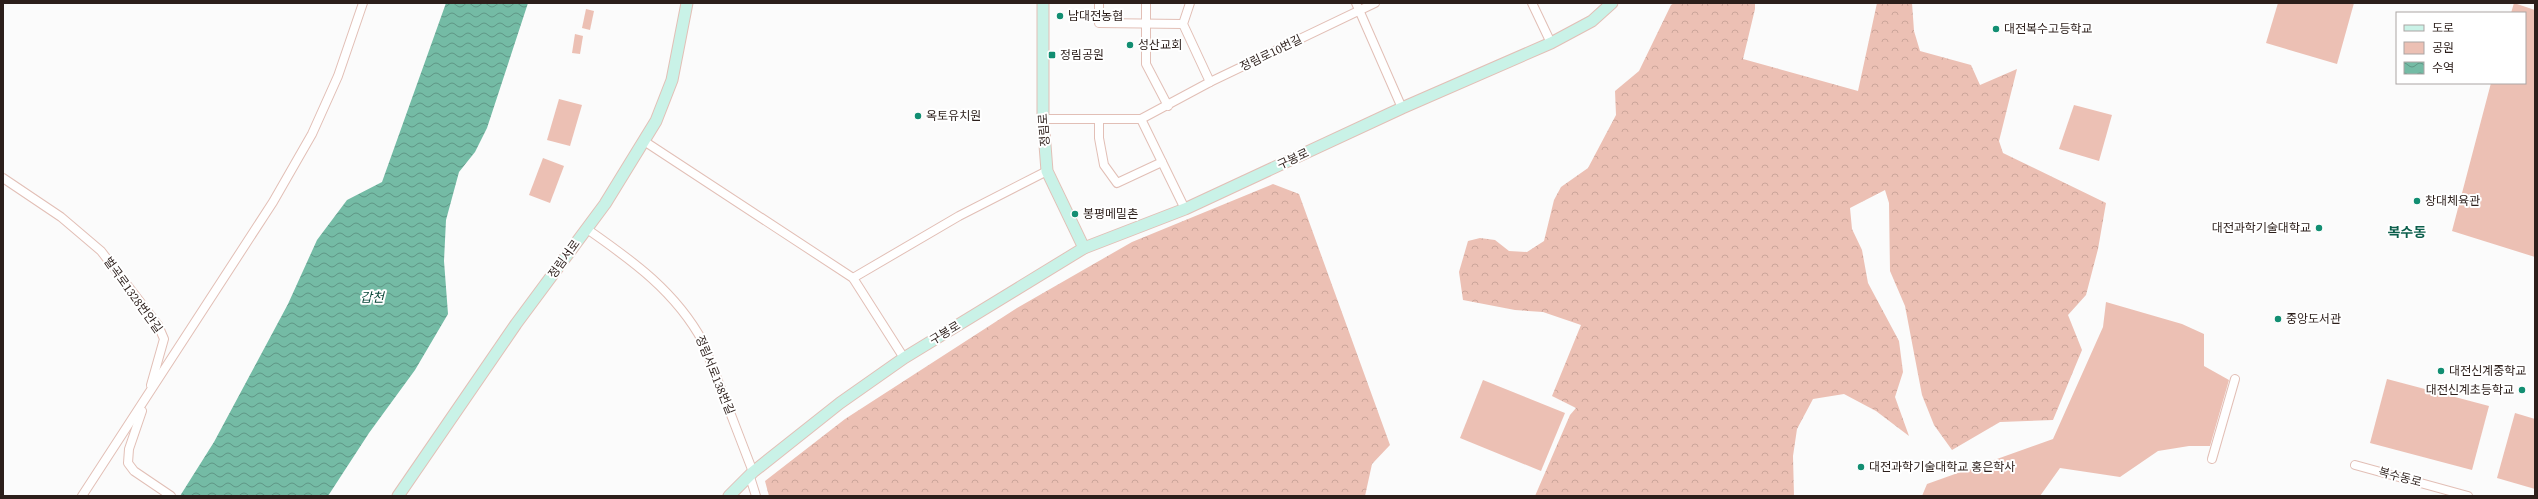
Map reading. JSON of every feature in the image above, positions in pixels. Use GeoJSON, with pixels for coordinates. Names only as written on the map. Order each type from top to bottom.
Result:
{"type":"FeatureCollection","features":[{"type":"Feature","properties":{"kind":"street"},"geometry":{"type":"LineString","coordinates":[[82,496],[273,202],[312,134],[338,76],[363,3]]}},
{"type":"Feature","properties":{"kind":"street","name":"정림서로"},"geometry":{"type":"LineString","coordinates":[[398,496],[516,324],[586,229],[656,121],[672,80],[687,3]]}},
{"type":"Feature","properties":{"kind":"street","name":"정림로"},"geometry":{"type":"LineString","coordinates":[[1043,3],[1043,119],[1047,171],[1084,248]]}},
{"type":"Feature","properties":{"kind":"street"},"geometry":{"type":"LineString","coordinates":[[1099,3],[1099,23],[1183,24]]}},
{"type":"Feature","properties":{"kind":"street"},"geometry":{"type":"LineString","coordinates":[[1146,3],[1146,64],[1168,106]]}},
{"type":"Feature","properties":{"kind":"street"},"geometry":{"type":"LineString","coordinates":[[1190,3],[1183,24],[1210,82]]}},
{"type":"Feature","properties":{"kind":"street"},"geometry":{"type":"LineString","coordinates":[[1356,3],[1358,12],[1402,108]]}},
{"type":"Feature","properties":{"kind":"street","name":"정림로10번길"},"geometry":{"type":"LineString","coordinates":[[1043,119],[1141,119],[1168,106],[1210,82],[1375,3]]}},
{"type":"Feature","properties":{"kind":"street"},"geometry":{"type":"LineString","coordinates":[[1532,3],[1551,43]]}},
{"type":"Feature","properties":{"kind":"street","name":"구봉로"},"geometry":{"type":"LineString","coordinates":[[729,496],[752,474],[840,403],[904,358],[1084,248],[1185,209],[1402,108],[1551,43],[1592,21],[1612,3]]}},
{"type":"Feature","properties":{"kind":"street"},"geometry":{"type":"LineString","coordinates":[[1141,119],[1185,209]]}},
{"type":"Feature","properties":{"kind":"street"},"geometry":{"type":"LineString","coordinates":[[1099,120],[1099,138],[1104,165],[1117,184],[1162,162]]}},
{"type":"Feature","properties":{"kind":"street"},"geometry":{"type":"LineString","coordinates":[[644,141],[853,278],[904,358]]}},
{"type":"Feature","properties":{"kind":"street"},"geometry":{"type":"LineString","coordinates":[[853,278],[959,216],[1047,171]]}},
{"type":"Feature","properties":{"kind":"street","name":"벌곡로1328번안길"},"geometry":{"type":"LineString","coordinates":[[3,178],[61,217],[102,251],[158,325],[164,339],[147,398],[129,449],[128,463],[134,471],[171,496]]}},
{"type":"Feature","properties":{"kind":"street","name":"정림서로138번길"},"geometry":{"type":"LineString","coordinates":[[586,229],[656,280],[692,322],[703,342],[752,474],[756,496]]}},
{"type":"Feature","properties":{"kind":"street"},"geometry":{"type":"LineString","coordinates":[[2212,459],[2235,379]]}},
{"type":"Feature","properties":{"kind":"street","name":"복수동로"},"geometry":{"type":"LineString","coordinates":[[2355,465],[2468,496]]}},
{"type":"Feature","properties":{"kind":"green space"},"geometry":{"type":"Polygon","coordinates":[[[1674,3],[1755,3],[1755,9],[1743,59],[1858,91],[1877,3],[1912,3],[1914,31],[1920,51],[1971,65],[1980,85],[2017,69],[1999,141],[2003,153],[2106,203],[2098,249],[2086,295],[2068,315],[2082,350],[2053,420],[2000,422],[1952,450],[1934,425],[1922,395],[1905,306],[1890,271],[1889,203],[1885,190],[1850,208],[1852,229],[1862,250],[1868,283],[1899,341],[1903,372],[1895,397],[1909,436],[1876,411],[1844,394],[1813,399],[1797,429],[1793,456],[1794,496],[1535,496],[1570,415],[1576,408],[1552,396],[1581,325],[1543,312],[1515,310],[1463,300],[1459,272],[1468,241],[1480,238],[1495,240],[1509,251],[1527,252],[1544,241],[1554,200],[1561,187],[1588,168],[1616,115],[1615,91],[1639,71],[1671,5],[1674,3]]]}},
{"type":"Feature","properties":{"kind":"green space"},"geometry":{"type":"Polygon","coordinates":[[[2278,3],[2354,3],[2337,64],[2266,43],[2278,3]]]}},
{"type":"Feature","properties":{"kind":"green space"},"geometry":{"type":"Polygon","coordinates":[[[2514,3],[2535,10],[2535,257],[2452,231],[2491,84],[2526,84],[2526,12],[2511,12],[2514,3]]]}},
{"type":"Feature","properties":{"kind":"green space"},"geometry":{"type":"Polygon","coordinates":[[[586,9],[594,11],[590,30],[582,28],[586,9]]]}},
{"type":"Feature","properties":{"kind":"green space"},"geometry":{"type":"Polygon","coordinates":[[[575,34],[583,36],[580,54],[572,53],[575,34]]]}},
{"type":"Feature","properties":{"kind":"green space"},"geometry":{"type":"Polygon","coordinates":[[[559,99],[582,105],[570,146],[547,140],[559,99]]]}},
{"type":"Feature","properties":{"kind":"green space"},"geometry":{"type":"Polygon","coordinates":[[[2074,105],[2112,115],[2099,161],[2059,149],[2074,105]]]}},
{"type":"Feature","properties":{"kind":"green space"},"geometry":{"type":"Polygon","coordinates":[[[543,158],[564,166],[550,203],[529,195],[543,158]]]}},
{"type":"Feature","properties":{"kind":"green space"},"geometry":{"type":"Polygon","coordinates":[[[1273,184],[1299,194],[1390,445],[1372,464],[1365,496],[769,496],[765,481],[845,419],[1017,308],[1132,242],[1273,184]]]}},
{"type":"Feature","properties":{"kind":"green space"},"geometry":{"type":"Polygon","coordinates":[[[2106,302],[2182,324],[2204,334],[2204,366],[2229,380],[2210,446],[2189,446],[2158,451],[2120,477],[2060,468],[2040,496],[1922,496],[1927,484],[2053,439],[2103,327],[2106,302]]]}},
{"type":"Feature","properties":{"kind":"green space"},"geometry":{"type":"Polygon","coordinates":[[[2387,379],[2489,406],[2472,470],[2370,443],[2387,379]]]}},
{"type":"Feature","properties":{"kind":"green space"},"geometry":{"type":"Polygon","coordinates":[[[1483,380],[1565,413],[1541,471],[1460,438],[1483,380]]]}},
{"type":"Feature","properties":{"kind":"green space"},"geometry":{"type":"Polygon","coordinates":[[[2515,413],[2535,419],[2535,489],[2497,478],[2515,413]]]}},
{"type":"Feature","properties":{"kind":"water","name":"갑천"},"geometry":{"type":"Polygon","coordinates":[[[446,3],[528,3],[487,128],[475,152],[459,172],[446,220],[444,261],[448,314],[415,370],[369,433],[328,496],[180,496],[214,442],[288,304],[317,240],[347,200],[382,182],[446,3]]]}},
{"type":"Feature","properties":{"kind":"place","name":"남대전농협"},"geometry":{"type":"Point","coordinates":[1060,16]}},
{"type":"Feature","properties":{"kind":"place","name":"대전복수고등학교"},"geometry":{"type":"Point","coordinates":[1996,29]}},
{"type":"Feature","properties":{"kind":"place","name":"성산교회"},"geometry":{"type":"Point","coordinates":[1130,45]}},
{"type":"Feature","properties":{"kind":"place","name":"정림공원"},"geometry":{"type":"Point","coordinates":[1052,55]}},
{"type":"Feature","properties":{"kind":"place","name":"옥토유치원"},"geometry":{"type":"Point","coordinates":[918,116]}},
{"type":"Feature","properties":{"kind":"place","name":"창대체육관"},"geometry":{"type":"Point","coordinates":[2417,201]}},
{"type":"Feature","properties":{"kind":"place","name":"봉평메밀촌"},"geometry":{"type":"Point","coordinates":[1075,214]}},
{"type":"Feature","properties":{"kind":"place","name":"대전과학기술대학교"},"geometry":{"type":"Point","coordinates":[2319,228]}},
{"type":"Feature","properties":{"kind":"place","name":"중앙도서관"},"geometry":{"type":"Point","coordinates":[2278,319]}},
{"type":"Feature","properties":{"kind":"place","name":"대전신계중학교"},"geometry":{"type":"Point","coordinates":[2441,371]}},
{"type":"Feature","properties":{"kind":"place","name":"대전신계초등학교"},"geometry":{"type":"Point","coordinates":[2522,390]}},
{"type":"Feature","properties":{"kind":"place","name":"대전과학기술대학교 홍은학사"},"geometry":{"type":"Point","coordinates":[1861,467]}},
{"type":"Feature","properties":{"kind":"district","name":"복수동"},"geometry":{"type":"Point","coordinates":[2407,232]}}]}
